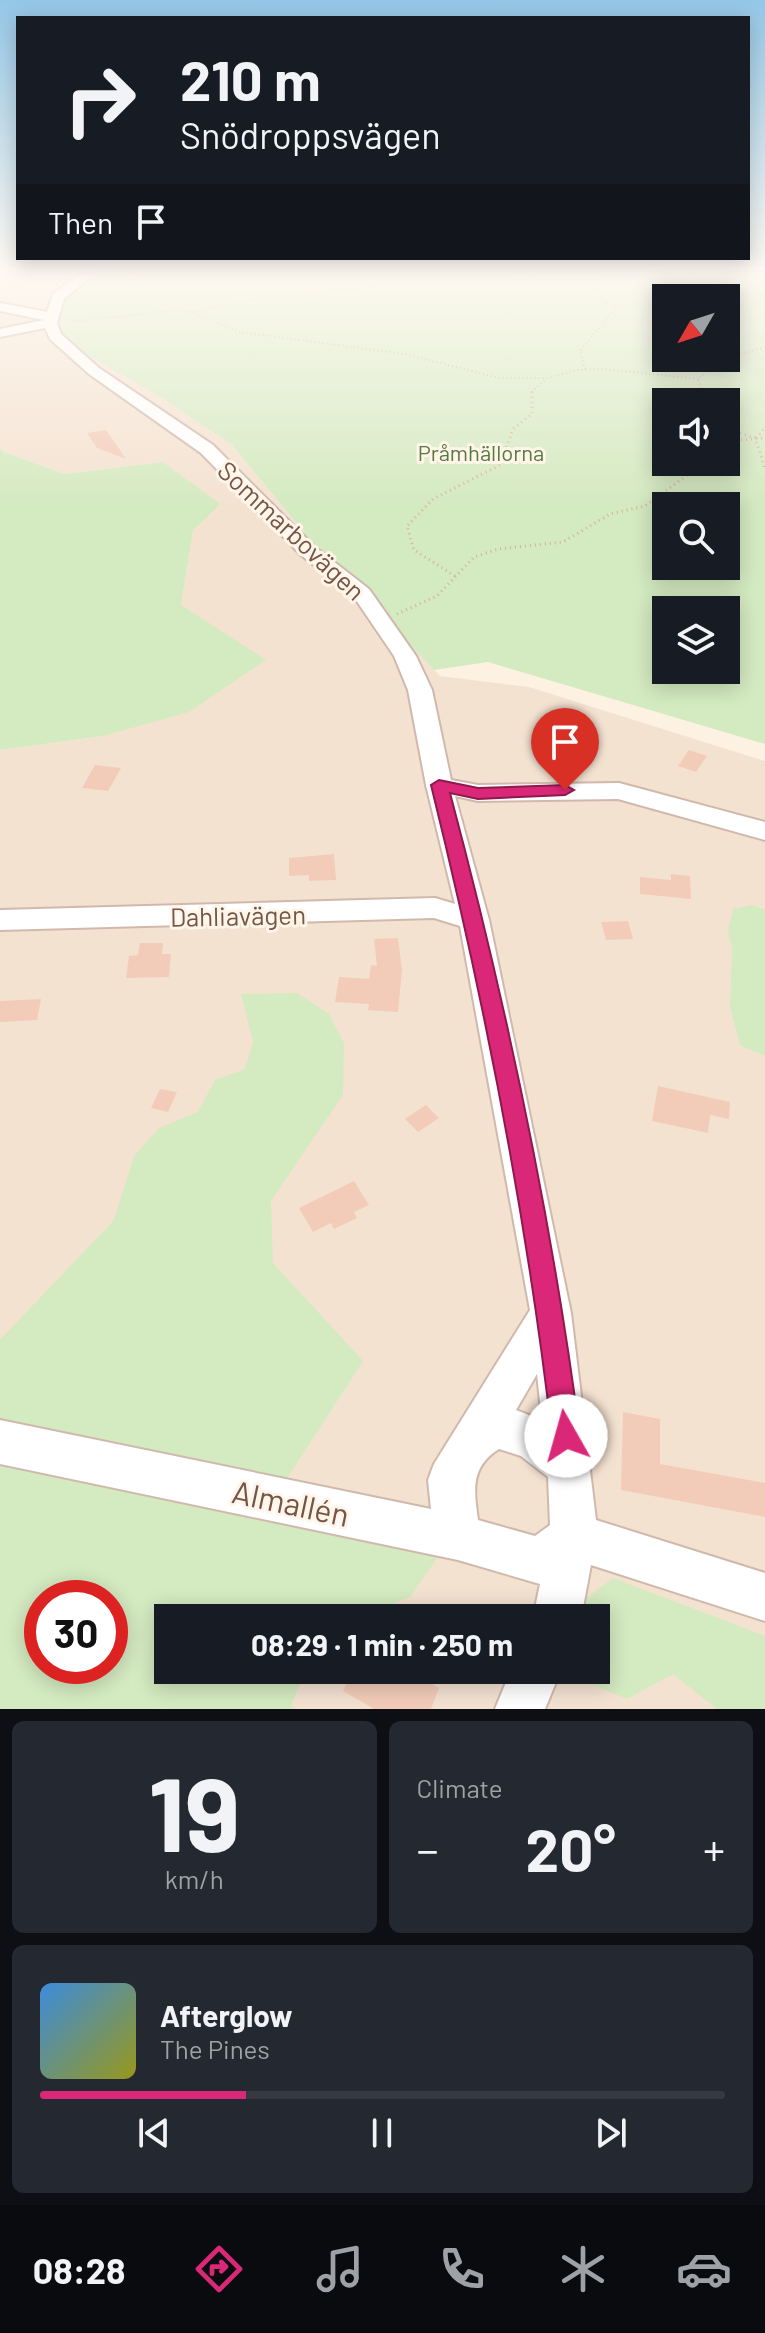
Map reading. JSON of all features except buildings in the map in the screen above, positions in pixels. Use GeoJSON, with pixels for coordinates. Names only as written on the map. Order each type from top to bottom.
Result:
{"type":"FeatureCollection","features":[{"type":"Feature","properties":{"kind":"street","name":"Sommarbovägen"},"geometry":{"type":"LineString","coordinates":[[67,347],[83,362],[207,449],[308,551],[362,593],[405,656],[420,690],[439,785],[474,920],[551,1313],[574,1536],[560,1604]]}},
{"type":"Feature","properties":{"kind":"street"},"geometry":{"type":"LineString","coordinates":[[439,785],[478,793],[619,791],[765,831]]}},
{"type":"Feature","properties":{"kind":"street","name":"Dahliavägen"},"geometry":{"type":"LineString","coordinates":[[0,920],[435,908],[474,920]]}},
{"type":"Feature","properties":{"kind":"street"},"geometry":{"type":"LineString","coordinates":[[458,1537],[450,1480],[551,1313]]}},
{"type":"Feature","properties":{"kind":"street"},"geometry":{"type":"LineString","coordinates":[[472,1441],[496,1427],[515,1431],[538,1438],[569,1467]]}},
{"type":"Feature","properties":{"kind":"street","name":"Almallén"},"geometry":{"type":"LineString","coordinates":[[0,1442],[458,1537],[540,1561],[574,1536]]}},
{"type":"Feature","properties":{"kind":"street"},"geometry":{"type":"LineString","coordinates":[[574,1536],[765,1597]]}},
{"type":"Feature","properties":{"kind":"street"},"geometry":{"type":"LineString","coordinates":[[520,1709],[530,1684]]}},
{"type":"Feature","properties":{"kind":"path"},"geometry":{"type":"LineString","coordinates":[[321,347],[360,347],[404,354],[500,378],[548,378],[585,369],[645,369],[698,379]]}},
{"type":"Feature","properties":{"kind":"path"},"geometry":{"type":"LineString","coordinates":[[584,347],[580,351],[585,369]]}},
{"type":"Feature","properties":{"kind":"path"},"geometry":{"type":"LineString","coordinates":[[740,354],[765,347]]}},
{"type":"Feature","properties":{"kind":"path"},"geometry":{"type":"LineString","coordinates":[[698,379],[705,372]]}},
{"type":"Feature","properties":{"kind":"path"},"geometry":{"type":"LineString","coordinates":[[455,576],[414,550],[407,526],[433,499],[500,465],[513,429],[532,414],[532,390],[548,378]]}},
{"type":"Feature","properties":{"kind":"path"},"geometry":{"type":"LineString","coordinates":[[698,379],[702,388]]}},
{"type":"Feature","properties":{"kind":"path"},"geometry":{"type":"LineString","coordinates":[[755,438],[765,428]]}},
{"type":"Feature","properties":{"kind":"path"},"geometry":{"type":"LineString","coordinates":[[740,433],[755,438]]}},
{"type":"Feature","properties":{"kind":"path"},"geometry":{"type":"LineString","coordinates":[[755,438],[765,468]]}},
{"type":"Feature","properties":{"kind":"path"},"geometry":{"type":"LineString","coordinates":[[740,440],[765,438]]}},
{"type":"Feature","properties":{"kind":"path"},"geometry":{"type":"LineString","coordinates":[[382,621],[437,596],[474,557],[498,549],[563,542],[610,514],[645,506],[686,476]]}},
{"type":"Feature","properties":{"kind":"shaded area"},"geometry":{"type":"Polygon","coordinates":[[[0,347],[125,347],[160,397],[232,445],[313,543],[440,676],[529,687],[765,761],[765,1709],[0,1709],[0,750],[103,736],[181,605],[193,531],[219,504],[163,462],[65,474],[0,448],[0,347]]]}},
{"type":"Feature","properties":{"kind":"green space","name":"Pråmhällorna"},"geometry":{"type":"Polygon","coordinates":[[[73,347],[652,347],[652,372],[740,372],[740,347],[765,347],[765,744],[488,662],[434,670],[313,543],[232,445],[160,397],[73,347]]]}},
{"type":"Feature","properties":{"kind":"green space"},"geometry":{"type":"Polygon","coordinates":[[[0,448],[65,474],[163,462],[220,504],[193,531],[181,605],[266,660],[189,712],[103,736],[0,750],[0,448]]]}},
{"type":"Feature","properties":{"kind":"green space"},"geometry":{"type":"Polygon","coordinates":[[[752,905],[765,910],[765,1056],[740,1045],[730,1007],[732,948],[728,931],[733,909],[752,905]]]}},
{"type":"Feature","properties":{"kind":"green space"},"geometry":{"type":"Polygon","coordinates":[[[297,993],[329,1014],[344,1043],[343,1095],[271,1201],[273,1263],[363,1361],[284,1483],[0,1428],[0,1340],[114,1220],[134,1156],[159,1128],[198,1112],[215,1080],[245,1069],[253,1042],[241,994],[297,993]]]}},
{"type":"Feature","properties":{"kind":"green space"},"geometry":{"type":"Polygon","coordinates":[[[0,1461],[440,1554],[410,1597],[392,1604],[154,1604],[154,1684],[300,1684],[291,1706],[295,1709],[0,1709],[0,1461]]]}},
{"type":"Feature","properties":{"kind":"green space"},"geometry":{"type":"Polygon","coordinates":[[[613,1578],[765,1636],[765,1709],[717,1709],[673,1674],[627,1699],[591,1684],[610,1684],[610,1604],[580,1603],[613,1578]]]}},
{"type":"Feature","properties":{"kind":"route"},"geometry":{"type":"LineString","coordinates":[[565,790],[478,793],[439,785],[474,920],[551,1313],[566,1436]]}}]}
